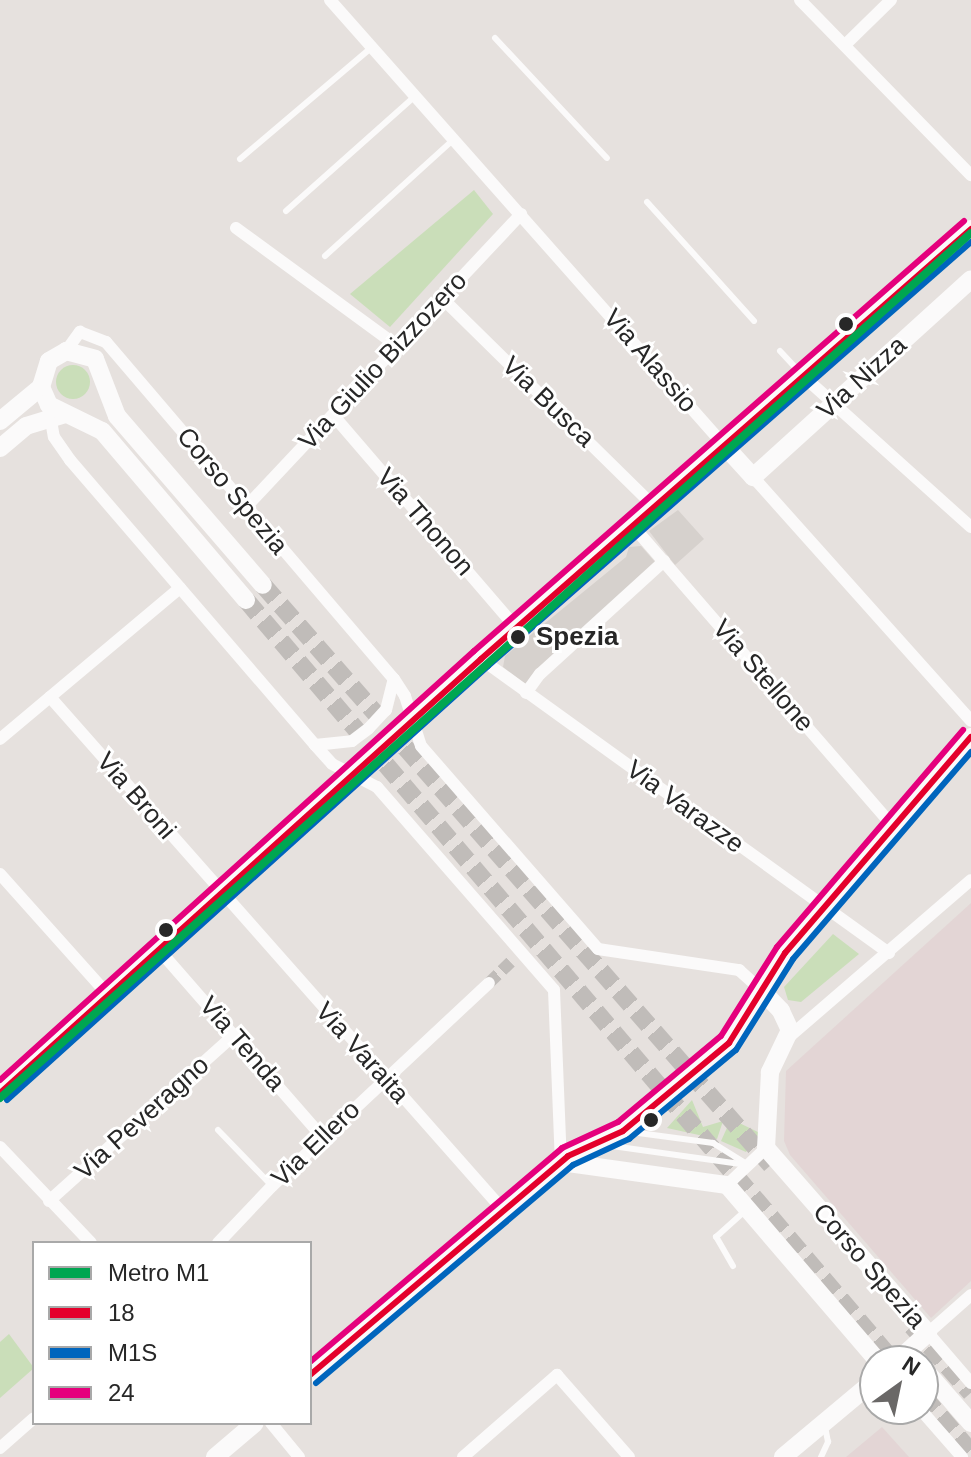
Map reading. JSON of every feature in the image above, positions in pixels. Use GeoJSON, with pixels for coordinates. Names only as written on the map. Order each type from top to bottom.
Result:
{"type":"FeatureCollection","features":[{"type":"Feature","properties":{"kind":"street","name":"Via Alassio"},"geometry":{"type":"LineString","coordinates":[[330,0],[971,721]]}},
{"type":"Feature","properties":{"kind":"street"},"geometry":{"type":"LineString","coordinates":[[800,0],[971,175]]}},
{"type":"Feature","properties":{"kind":"street"},"geometry":{"type":"LineString","coordinates":[[846,44],[891,0]]}},
{"type":"Feature","properties":{"kind":"street","name":"Via Giulio Bizzozero"},"geometry":{"type":"LineString","coordinates":[[246,507],[521,214]]}},
{"type":"Feature","properties":{"kind":"street"},"geometry":{"type":"LineString","coordinates":[[236,228],[397,346]]}},
{"type":"Feature","properties":{"kind":"street","name":"Via Nizza"},"geometry":{"type":"LineString","coordinates":[[0,1093],[481,659],[971,229]]}},
{"type":"Feature","properties":{"kind":"street","name":"Via Nizza"},"geometry":{"type":"LineString","coordinates":[[753,477],[971,279]]}},
{"type":"Feature","properties":{"kind":"street","name":"Via Busca"},"geometry":{"type":"LineString","coordinates":[[442,298],[654,506]]}},
{"type":"Feature","properties":{"kind":"street","name":"Corso Spezia"},"geometry":{"type":"LineString","coordinates":[[0,421],[41,387],[49,361],[66,351],[80,332],[106,342],[394,679],[428,755],[598,949],[739,970],[761,990]]}},
{"type":"Feature","properties":{"kind":"street"},"geometry":{"type":"LineString","coordinates":[[66,351],[87,354],[101,365],[117,416],[263,585]]}},
{"type":"Feature","properties":{"kind":"street"},"geometry":{"type":"LineString","coordinates":[[802,375],[971,527]]}},
{"type":"Feature","properties":{"kind":"street"},"geometry":{"type":"LineString","coordinates":[[41,387],[54,413],[54,437],[70,460],[332,764],[377,787],[516,958],[554,990],[561,1162]]}},
{"type":"Feature","properties":{"kind":"street"},"geometry":{"type":"LineString","coordinates":[[0,448],[26,426],[54,413],[102,431],[246,600]]}},
{"type":"Feature","properties":{"kind":"street","name":"Via Thonon"},"geometry":{"type":"LineString","coordinates":[[333,415],[516,628]]}},
{"type":"Feature","properties":{"kind":"street","name":"Via Stellone"},"geometry":{"type":"LineString","coordinates":[[632,525],[894,827]]}},
{"type":"Feature","properties":{"kind":"street"},"geometry":{"type":"LineString","coordinates":[[526,693],[664,561]]}},
{"type":"Feature","properties":{"kind":"street"},"geometry":{"type":"LineString","coordinates":[[0,739],[180,588]]}},
{"type":"Feature","properties":{"kind":"street","name":"Via Varazze"},"geometry":{"type":"LineString","coordinates":[[481,659],[889,953]]}},
{"type":"Feature","properties":{"kind":"street"},"geometry":{"type":"LineString","coordinates":[[315,745],[352,741],[369,728],[386,710],[394,679]]}},
{"type":"Feature","properties":{"kind":"street","name":"Via Broni"},"geometry":{"type":"LineString","coordinates":[[50,697],[221,894]]}},
{"type":"Feature","properties":{"kind":"street"},"geometry":{"type":"LineString","coordinates":[[312,1373],[561,1162],[623,1131],[729,1043],[761,990],[825,907],[971,737]]}},
{"type":"Feature","properties":{"kind":"street"},"geometry":{"type":"LineString","coordinates":[[0,874],[109,996]]}},
{"type":"Feature","properties":{"kind":"street"},"geometry":{"type":"LineString","coordinates":[[561,1162],[727,1185],[766,1148],[770,1072],[789,1037],[971,880]]}},
{"type":"Feature","properties":{"kind":"street","name":"Via Varaita"},"geometry":{"type":"LineString","coordinates":[[221,894],[503,1210]]}},
{"type":"Feature","properties":{"kind":"street","name":"Via Tenda"},"geometry":{"type":"LineString","coordinates":[[160,951],[322,1137]]}},
{"type":"Feature","properties":{"kind":"street","name":"Via Ellero"},"geometry":{"type":"LineString","coordinates":[[220,1241],[322,1137],[489,983]]}},
{"type":"Feature","properties":{"kind":"street"},"geometry":{"type":"LineString","coordinates":[[761,990],[785,1017],[789,1037]]}},
{"type":"Feature","properties":{"kind":"street","name":"Via Peveragno"},"geometry":{"type":"LineString","coordinates":[[49,1201],[234,1035]]}},
{"type":"Feature","properties":{"kind":"street"},"geometry":{"type":"LineString","coordinates":[[0,1147],[89,1241]]}},
{"type":"Feature","properties":{"kind":"street","name":"Corso Spezia"},"geometry":{"type":"LineString","coordinates":[[766,1148],[971,1383]]}},
{"type":"Feature","properties":{"kind":"street","name":"Corso Spezia"},"geometry":{"type":"LineString","coordinates":[[727,1185],[865,1345]]}},
{"type":"Feature","properties":{"kind":"street"},"geometry":{"type":"LineString","coordinates":[[918,1345],[971,1295]]}},
{"type":"Feature","properties":{"kind":"street"},"geometry":{"type":"LineString","coordinates":[[463,1457],[557,1375],[629,1457]]}},
{"type":"Feature","properties":{"kind":"street","name":"Corso Spezia"},"geometry":{"type":"LineString","coordinates":[[939,1386],[971,1423]]}},
{"type":"Feature","properties":{"kind":"street"},"geometry":{"type":"LineString","coordinates":[[783,1457],[859,1393]]}},
{"type":"Feature","properties":{"kind":"street"},"geometry":{"type":"LineString","coordinates":[[0,1448],[32,1420]]}},
{"type":"Feature","properties":{"kind":"street"},"geometry":{"type":"LineString","coordinates":[[215,1457],[253,1425]]}},
{"type":"Feature","properties":{"kind":"street"},"geometry":{"type":"LineString","coordinates":[[273,1425],[299,1457]]}},
{"type":"Feature","properties":{"kind":"street"},"geometry":{"type":"LineString","coordinates":[[934,1425],[962,1457]]}},
{"type":"Feature","properties":{"kind":"lane"},"geometry":{"type":"LineString","coordinates":[[495,38],[607,158]]}},
{"type":"Feature","properties":{"kind":"lane"},"geometry":{"type":"LineString","coordinates":[[240,159],[372,47]]}},
{"type":"Feature","properties":{"kind":"lane"},"geometry":{"type":"LineString","coordinates":[[286,211],[415,96]]}},
{"type":"Feature","properties":{"kind":"lane"},"geometry":{"type":"LineString","coordinates":[[325,256],[454,139]]}},
{"type":"Feature","properties":{"kind":"lane"},"geometry":{"type":"LineString","coordinates":[[647,202],[754,321]]}},
{"type":"Feature","properties":{"kind":"lane"},"geometry":{"type":"LineString","coordinates":[[780,351],[802,375]]}},
{"type":"Feature","properties":{"kind":"lane"},"geometry":{"type":"LineString","coordinates":[[218,1130],[272,1186]]}},
{"type":"Feature","properties":{"kind":"lane"},"geometry":{"type":"LineString","coordinates":[[623,1131],[713,1143],[748,1165]]}},
{"type":"Feature","properties":{"kind":"lane"},"geometry":{"type":"LineString","coordinates":[[594,1143],[748,1165]]}},
{"type":"Feature","properties":{"kind":"lane"},"geometry":{"type":"LineString","coordinates":[[733,1266],[716,1237],[749,1208]]}},
{"type":"Feature","properties":{"kind":"lane"},"geometry":{"type":"LineString","coordinates":[[821,1457],[828,1442],[824,1423]]}},
{"type":"Feature","properties":{"kind":"shaded area"},"geometry":{"type":"Polygon","coordinates":[[[678,510],[704,539],[675,565],[649,531],[678,510]]]}},
{"type":"Feature","properties":{"kind":"shaded area"},"geometry":{"type":"Polygon","coordinates":[[[641,546],[656,563],[530,680],[525,684],[503,667],[505,656],[626,557],[629,547],[641,546]]]}},
{"type":"Feature","properties":{"kind":"shaded area"},"geometry":{"type":"Polygon","coordinates":[[[971,903],[971,1281],[931,1318],[790,1155],[784,1141],[786,1071],[971,903]]]}},
{"type":"Feature","properties":{"kind":"shaded area"},"geometry":{"type":"Polygon","coordinates":[[[882,1427],[909,1457],[846,1457],[882,1427]]]}},
{"type":"Feature","properties":{"kind":"green space"},"geometry":{"type":"Polygon","coordinates":[[[474,190],[493,214],[390,327],[350,294],[474,190]]]}},
{"type":"Feature","properties":{"kind":"green space"},"geometry":{"type":"Polygon","coordinates":[[[73,365],[85,370],[90,382],[85,394],[73,399],[61,394],[56,382],[61,370],[73,365]]]}},
{"type":"Feature","properties":{"kind":"green space"},"geometry":{"type":"Polygon","coordinates":[[[833,934],[859,954],[801,1002],[788,1000],[784,987],[833,934]]]}},
{"type":"Feature","properties":{"kind":"green space"},"geometry":{"type":"Polygon","coordinates":[[[692,1100],[703,1127],[723,1121],[717,1139],[667,1128],[692,1100]]]}},
{"type":"Feature","properties":{"kind":"green space"},"geometry":{"type":"Polygon","coordinates":[[[731,1119],[760,1133],[746,1152],[721,1141],[731,1119]]]}},
{"type":"Feature","properties":{"kind":"green space"},"geometry":{"type":"Polygon","coordinates":[[[9,1334],[32,1365],[32,1370],[0,1398],[0,1342],[9,1334]]]}},
{"type":"Feature","properties":{"kind":"tunnel"},"geometry":{"type":"LineString","coordinates":[[263,585],[771,1165]]}},
{"type":"Feature","properties":{"kind":"tunnel"},"geometry":{"type":"LineString","coordinates":[[246,600],[879,1345]]}},
{"type":"Feature","properties":{"kind":"tunnel"},"geometry":{"type":"LineString","coordinates":[[489,983],[511,962]]}},
{"type":"Feature","properties":{"kind":"tunnel"},"geometry":{"type":"LineString","coordinates":[[912,1326],[971,1393]]}},
{"type":"Feature","properties":{"kind":"tunnel"},"geometry":{"type":"LineString","coordinates":[[939,1415],[971,1452]]}},
{"type":"Feature","properties":{"kind":"metro line","name":"M1"},"geometry":{"type":"LineString","coordinates":[[0,1098],[971,233]]}},
{"type":"Feature","properties":{"kind":"transit line","name":"24"},"geometry":{"type":"LineString","coordinates":[[0,1080],[474,651],[964,221]]}},
{"type":"Feature","properties":{"kind":"transit line","name":"18"},"geometry":{"type":"LineString","coordinates":[[0,1093],[481,659],[971,229]]}},
{"type":"Feature","properties":{"kind":"transit line","name":"M1S"},"geometry":{"type":"LineString","coordinates":[[7,1100],[488,666],[971,242]]}},
{"type":"Feature","properties":{"kind":"transit line","name":"24"},"geometry":{"type":"LineString","coordinates":[[312,1360],[562,1148],[618,1122],[721,1036],[777,947],[963,730]]}},
{"type":"Feature","properties":{"kind":"transit line","name":"18"},"geometry":{"type":"LineString","coordinates":[[312,1373],[568,1156],[623,1131],[729,1043],[785,953],[971,737]]}},
{"type":"Feature","properties":{"kind":"transit line","name":"M1S"},"geometry":{"type":"LineString","coordinates":[[316,1383],[573,1165],[629,1139],[736,1050],[793,959],[971,752]]}},
{"type":"Feature","properties":{"kind":"place","name":"Spezia"},"geometry":{"type":"Point","coordinates":[518,637]}}]}
